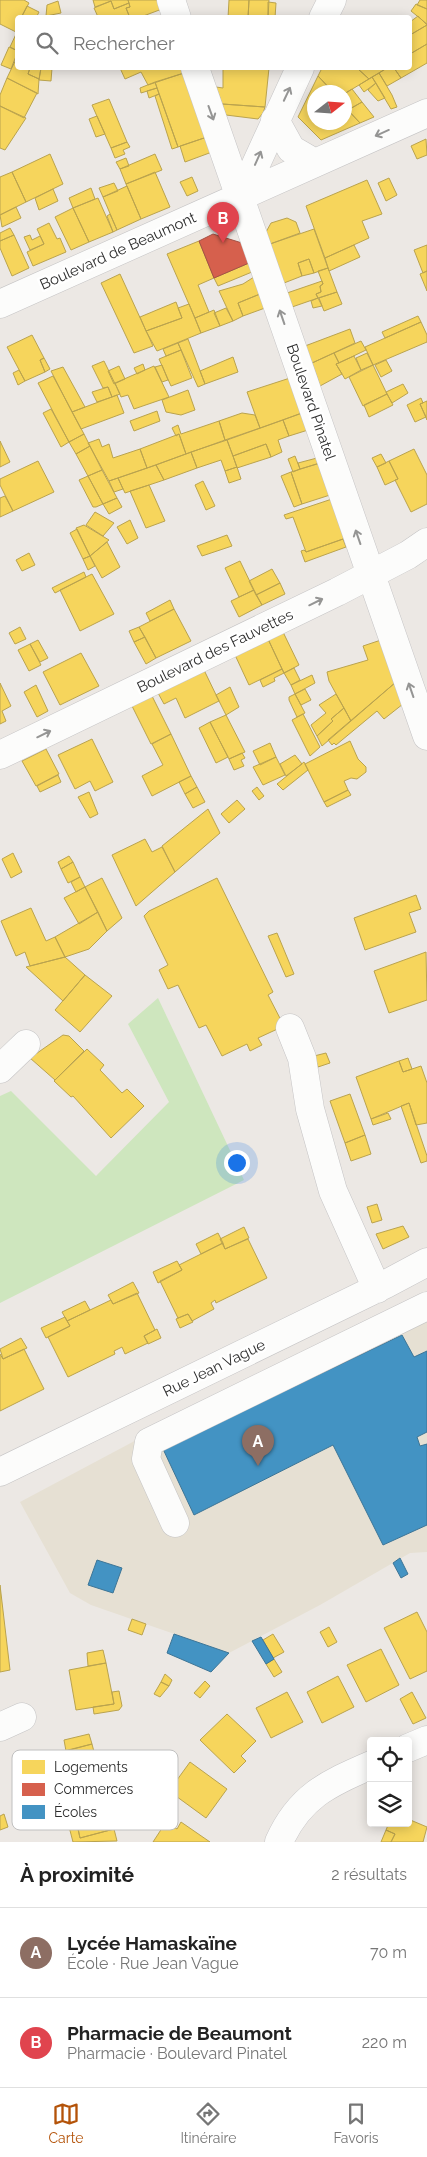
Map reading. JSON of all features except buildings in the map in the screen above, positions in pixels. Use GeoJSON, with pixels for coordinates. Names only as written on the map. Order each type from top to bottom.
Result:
{"type":"FeatureCollection","features":[{"type":"Feature","properties":{"kind":"street"},"geometry":{"type":"LineString","coordinates":[[171,0],[176,15]]}},
{"type":"Feature","properties":{"kind":"street"},"geometry":{"type":"LineString","coordinates":[[324,15],[332,0]]}},
{"type":"Feature","properties":{"kind":"street","name":"Boulevard Pinatel"},"geometry":{"type":"LineString","coordinates":[[196,70],[427,736]]}},
{"type":"Feature","properties":{"kind":"street"},"geometry":{"type":"LineString","coordinates":[[241,196],[299,70]]}},
{"type":"Feature","properties":{"kind":"street","name":"Boulevard de Beaumont"},"geometry":{"type":"LineString","coordinates":[[0,304],[427,113]]}},
{"type":"Feature","properties":{"kind":"street"},"geometry":{"type":"LineString","coordinates":[[275,120],[291,149],[315,163]]}},
{"type":"Feature","properties":{"kind":"street","name":"Boulevard des Fauvettes"},"geometry":{"type":"LineString","coordinates":[[0,755],[329,596],[370,573],[408,555],[427,542]]}},
{"type":"Feature","properties":{"kind":"street"},"geometry":{"type":"LineString","coordinates":[[290,1028],[302,1058],[310,1109],[333,1191],[377,1289]]}},
{"type":"Feature","properties":{"kind":"street"},"geometry":{"type":"LineString","coordinates":[[0,1069],[26,1044]]}},
{"type":"Feature","properties":{"kind":"street","name":"Rue Jean Vague"},"geometry":{"type":"LineString","coordinates":[[0,1472],[377,1289],[427,1262]]}},
{"type":"Feature","properties":{"kind":"street"},"geometry":{"type":"LineString","coordinates":[[175,1523],[146,1459],[149,1442],[394,1324],[427,1306]]}},
{"type":"Feature","properties":{"kind":"street"},"geometry":{"type":"LineString","coordinates":[[412,1746],[427,1740]]}},
{"type":"Feature","properties":{"kind":"street"},"geometry":{"type":"LineString","coordinates":[[279,1842],[288,1821],[302,1803],[345,1776],[367,1767]]}},
{"type":"Feature","properties":{"kind":"shaded area"},"geometry":{"type":"Polygon","coordinates":[[[427,1298],[427,1552],[410,1553],[320,1605],[229,1653],[91,1605],[70,1593],[20,1502],[157,1429],[427,1298]]]}},
{"type":"Feature","properties":{"kind":"green space"},"geometry":{"type":"Polygon","coordinates":[[[158,998],[244,1180],[0,1303],[0,1096],[11,1091],[96,1176],[169,1102],[128,1024],[158,998]]]}},
{"type":"Feature","properties":{"kind":"place","name":"Pharmacie de Beaumont"},"geometry":{"type":"Point","coordinates":[223,243]}},
{"type":"Feature","properties":{"kind":"place","name":"Lycée Hamaskaïne"},"geometry":{"type":"Point","coordinates":[258,1466]}}]}
